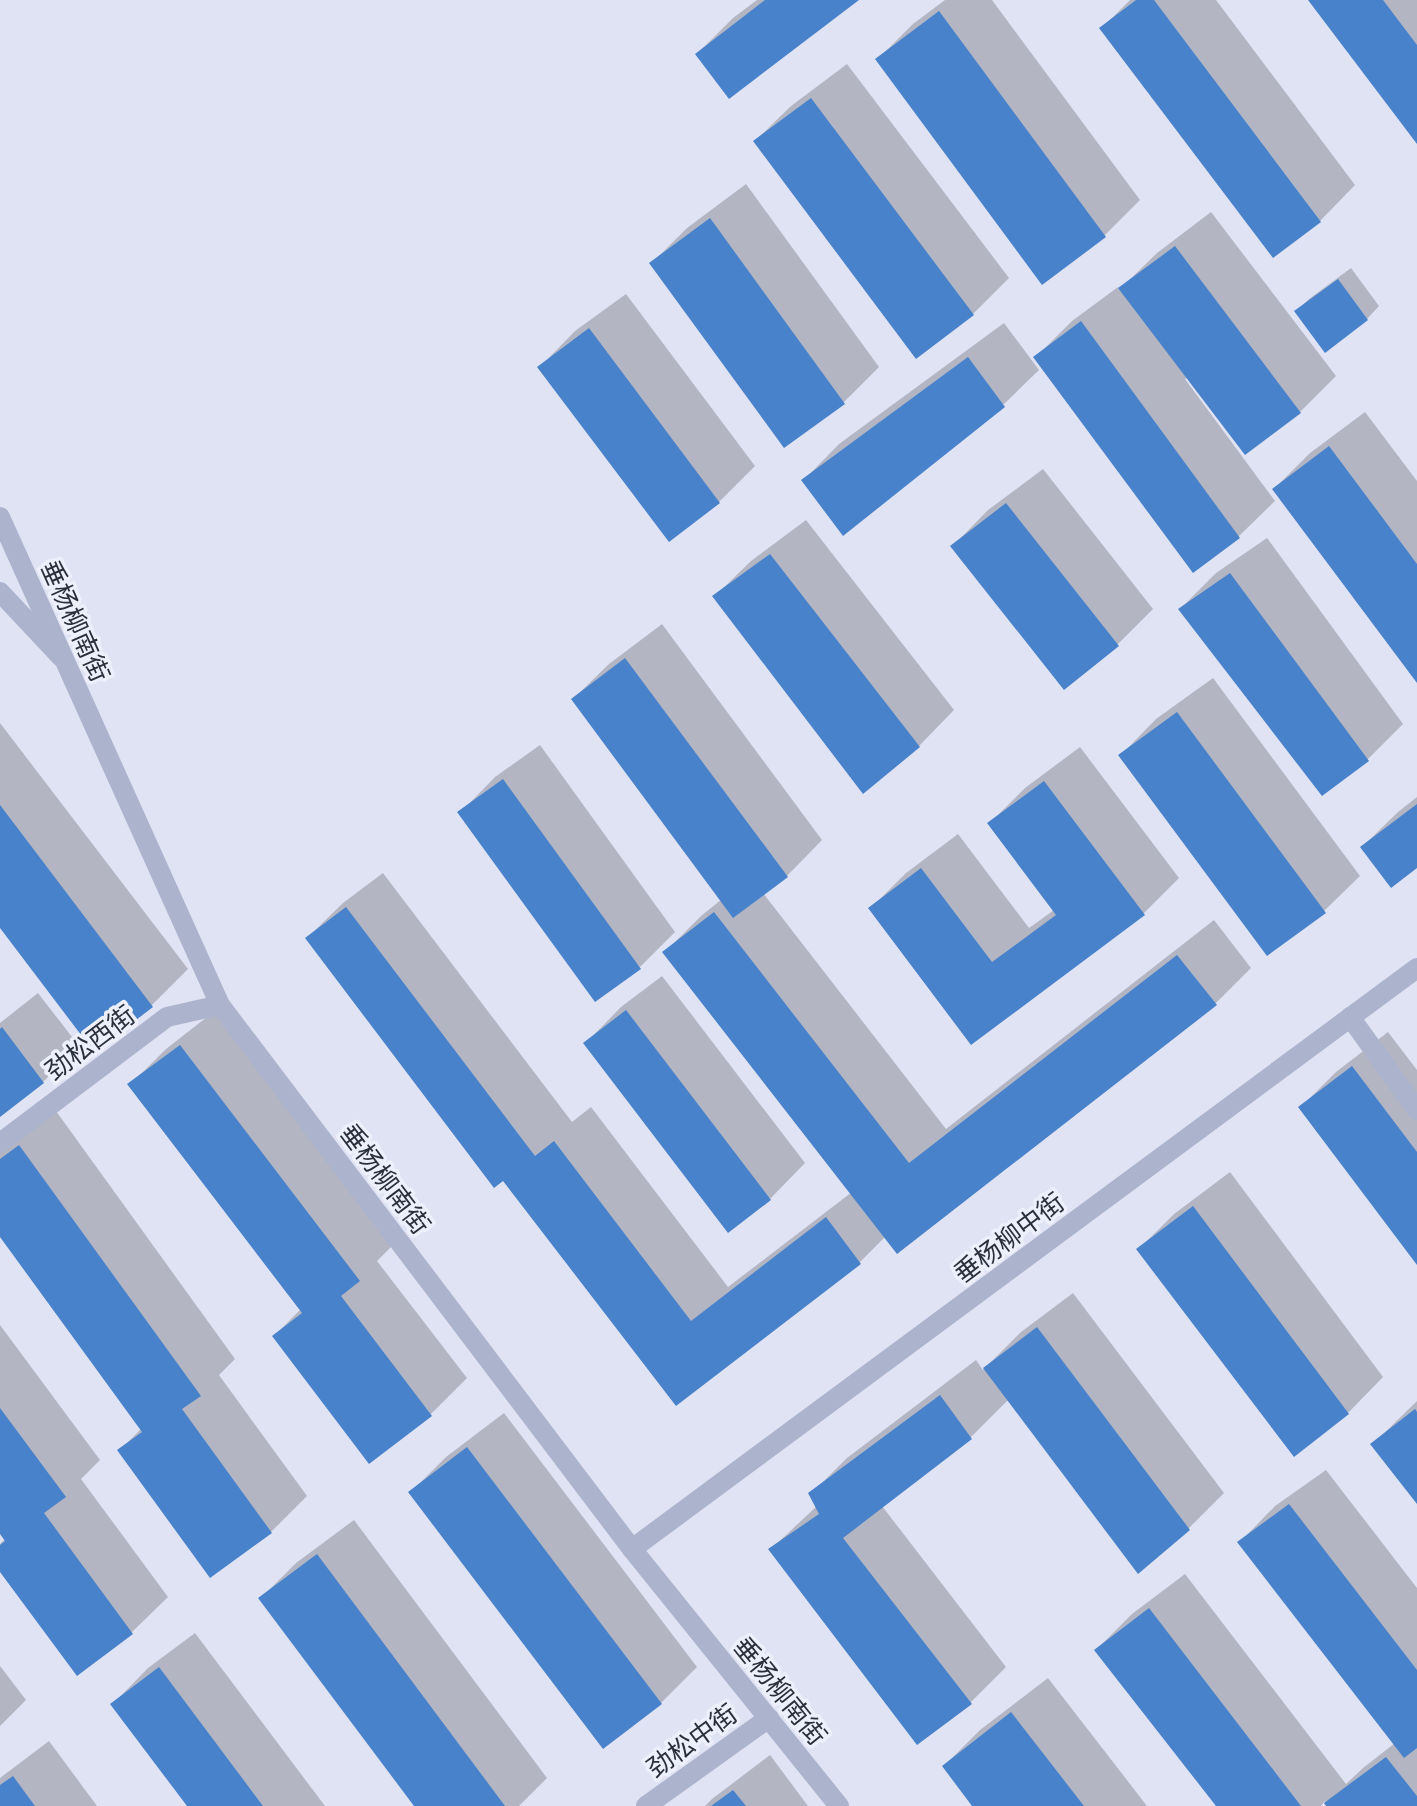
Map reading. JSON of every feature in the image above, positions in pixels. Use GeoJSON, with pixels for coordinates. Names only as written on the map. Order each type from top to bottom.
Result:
{"type":"FeatureCollection","features":[{"type":"Feature","properties":{"kind":"street","name":"垂杨柳南街"},"geometry":{"type":"LineString","coordinates":[[0,517],[220,1005],[632,1549],[839,1806]]}},
{"type":"Feature","properties":{"kind":"street"},"geometry":{"type":"LineString","coordinates":[[0,592],[65,661]]}},
{"type":"Feature","properties":{"kind":"street","name":"垂杨柳中街"},"geometry":{"type":"LineString","coordinates":[[632,1549],[1417,968]]}},
{"type":"Feature","properties":{"kind":"street","name":"劲松西街"},"geometry":{"type":"LineString","coordinates":[[0,1143],[167,1017],[220,1005]]}},
{"type":"Feature","properties":{"kind":"street"},"geometry":{"type":"LineString","coordinates":[[1350,1017],[1417,1110]]}},
{"type":"Feature","properties":{"kind":"street","name":"劲松中街"},"geometry":{"type":"LineString","coordinates":[[646,1806],[769,1718]]}},
{"type":"Feature","properties":{"kind":"building"},"geometry":{"type":"Polygon","coordinates":[[[765,0],[859,0],[729,99],[695,54],[765,0]]]}},
{"type":"Feature","properties":{"kind":"building"},"geometry":{"type":"Polygon","coordinates":[[[1136,0],[1154,0],[1321,222],[1273,258],[1099,28],[1136,0]]]}},
{"type":"Feature","properties":{"kind":"building"},"geometry":{"type":"Polygon","coordinates":[[[1308,0],[1383,0],[1417,45],[1417,144],[1308,0]]]}},
{"type":"Feature","properties":{"kind":"building"},"geometry":{"type":"Polygon","coordinates":[[[939,11],[1106,237],[1042,285],[875,59],[939,11]]]}},
{"type":"Feature","properties":{"kind":"building"},"geometry":{"type":"Polygon","coordinates":[[[811,98],[974,315],[916,359],[753,141],[811,98]]]}},
{"type":"Feature","properties":{"kind":"building"},"geometry":{"type":"Polygon","coordinates":[[[710,218],[845,404],[784,448],[649,263],[710,218]]]}},
{"type":"Feature","properties":{"kind":"building"},"geometry":{"type":"Polygon","coordinates":[[[1175,246],[1301,413],[1245,455],[1118,288],[1175,246]]]}},
{"type":"Feature","properties":{"kind":"building"},"geometry":{"type":"Polygon","coordinates":[[[1338,279],[1368,320],[1325,353],[1294,311],[1338,279]]]}},
{"type":"Feature","properties":{"kind":"building"},"geometry":{"type":"Polygon","coordinates":[[[1081,321],[1240,538],[1193,573],[1033,357],[1081,321]]]}},
{"type":"Feature","properties":{"kind":"building"},"geometry":{"type":"Polygon","coordinates":[[[589,328],[720,503],[669,542],[537,367],[589,328]]]}},
{"type":"Feature","properties":{"kind":"building"},"geometry":{"type":"Polygon","coordinates":[[[968,357],[1005,407],[843,536],[801,480],[968,357]]]}},
{"type":"Feature","properties":{"kind":"building"},"geometry":{"type":"Polygon","coordinates":[[[1329,446],[1417,564],[1417,683],[1272,489],[1329,446]]]}},
{"type":"Feature","properties":{"kind":"building"},"geometry":{"type":"Polygon","coordinates":[[[1006,503],[1119,646],[1064,690],[950,546],[1006,503]]]}},
{"type":"Feature","properties":{"kind":"building"},"geometry":{"type":"Polygon","coordinates":[[[770,554],[920,747],[863,794],[712,596],[770,554]]]}},
{"type":"Feature","properties":{"kind":"building"},"geometry":{"type":"Polygon","coordinates":[[[1230,573],[1369,761],[1322,796],[1178,609],[1230,573]]]}},
{"type":"Feature","properties":{"kind":"building"},"geometry":{"type":"Polygon","coordinates":[[[625,658],[788,877],[733,918],[571,699],[625,658]]]}},
{"type":"Feature","properties":{"kind":"building"},"geometry":{"type":"Polygon","coordinates":[[[1177,712],[1326,913],[1267,956],[1118,755],[1177,712]]]}},
{"type":"Feature","properties":{"kind":"building"},"geometry":{"type":"Polygon","coordinates":[[[503,779],[641,969],[595,1002],[457,812],[503,779]]]}},
{"type":"Feature","properties":{"kind":"building"},"geometry":{"type":"Polygon","coordinates":[[[1044,781],[1145,915],[971,1045],[868,908],[921,868],[992,962],[1056,915],[987,823],[1044,781]]]}},
{"type":"Feature","properties":{"kind":"building"},"geometry":{"type":"Polygon","coordinates":[[[1417,804],[1417,868],[1391,888],[1360,847],[1417,804]]]}},
{"type":"Feature","properties":{"kind":"building"},"geometry":{"type":"Polygon","coordinates":[[[0,805],[153,1007],[94,1052],[0,928],[0,805]]]}},
{"type":"Feature","properties":{"kind":"building"},"geometry":{"type":"Polygon","coordinates":[[[346,907],[535,1156],[554,1141],[691,1321],[826,1217],[861,1264],[676,1406],[503,1181],[494,1188],[305,938],[346,907]]]}},
{"type":"Feature","properties":{"kind":"building"},"geometry":{"type":"Polygon","coordinates":[[[714,912],[909,1163],[1177,955],[1217,1005],[897,1254],[662,952],[714,912]]]}},
{"type":"Feature","properties":{"kind":"building"},"geometry":{"type":"Polygon","coordinates":[[[626,1010],[771,1200],[728,1233],[583,1043],[626,1010]]]}},
{"type":"Feature","properties":{"kind":"building"},"geometry":{"type":"Polygon","coordinates":[[[2,1027],[44,1083],[0,1117],[0,1029],[2,1027]]]}},
{"type":"Feature","properties":{"kind":"building"},"geometry":{"type":"Polygon","coordinates":[[[180,1045],[360,1281],[341,1296],[432,1416],[369,1464],[272,1336],[302,1313],[127,1084],[180,1045]]]}},
{"type":"Feature","properties":{"kind":"building"},"geometry":{"type":"Polygon","coordinates":[[[1352,1066],[1417,1152],[1417,1265],[1298,1107],[1352,1066]]]}},
{"type":"Feature","properties":{"kind":"building"},"geometry":{"type":"Polygon","coordinates":[[[19,1145],[201,1396],[182,1409],[272,1533],[210,1578],[117,1450],[142,1432],[0,1237],[0,1159],[19,1145]]]}},
{"type":"Feature","properties":{"kind":"building"},"geometry":{"type":"Polygon","coordinates":[[[1193,1206],[1349,1414],[1294,1457],[1136,1249],[1193,1206]]]}},
{"type":"Feature","properties":{"kind":"building"},"geometry":{"type":"Polygon","coordinates":[[[1037,1327],[1190,1530],[1138,1574],[983,1368],[1037,1327]]]}},
{"type":"Feature","properties":{"kind":"building"},"geometry":{"type":"Polygon","coordinates":[[[940,1395],[972,1439],[843,1538],[972,1704],[917,1745],[768,1549],[819,1514],[808,1493],[940,1395]]]}},
{"type":"Feature","properties":{"kind":"building"},"geometry":{"type":"Polygon","coordinates":[[[0,1408],[66,1497],[44,1513],[133,1634],[77,1676],[0,1572],[0,1545],[5,1541],[0,1534],[0,1408]]]}},
{"type":"Feature","properties":{"kind":"building"},"geometry":{"type":"Polygon","coordinates":[[[1415,1409],[1417,1412],[1417,1504],[1370,1444],[1415,1409]]]}},
{"type":"Feature","properties":{"kind":"building"},"geometry":{"type":"Polygon","coordinates":[[[467,1447],[662,1704],[603,1749],[408,1492],[467,1447]]]}},
{"type":"Feature","properties":{"kind":"building"},"geometry":{"type":"Polygon","coordinates":[[[1289,1504],[1417,1670],[1417,1748],[1404,1758],[1237,1542],[1289,1504]]]}},
{"type":"Feature","properties":{"kind":"building"},"geometry":{"type":"Polygon","coordinates":[[[317,1554],[505,1806],[414,1806],[258,1598],[317,1554]]]}},
{"type":"Feature","properties":{"kind":"building"},"geometry":{"type":"Polygon","coordinates":[[[1149,1608],[1301,1806],[1216,1806],[1094,1650],[1149,1608]]]}},
{"type":"Feature","properties":{"kind":"building"},"geometry":{"type":"Polygon","coordinates":[[[159,1667],[263,1806],[187,1806],[110,1704],[159,1667]]]}},
{"type":"Feature","properties":{"kind":"building"},"geometry":{"type":"Polygon","coordinates":[[[1011,1712],[1084,1806],[972,1806],[942,1766],[1011,1712]]]}},
{"type":"Feature","properties":{"kind":"building"},"geometry":{"type":"Polygon","coordinates":[[[1386,1757],[1417,1796],[1417,1806],[1326,1806],[1324,1803],[1386,1757]]]}},
{"type":"Feature","properties":{"kind":"building"},"geometry":{"type":"Polygon","coordinates":[[[13,1776],[35,1806],[0,1806],[0,1785],[13,1776]]]}},
{"type":"Feature","properties":{"kind":"building"},"geometry":{"type":"Polygon","coordinates":[[[733,1790],[746,1806],[711,1806],[733,1790]]]}}]}
